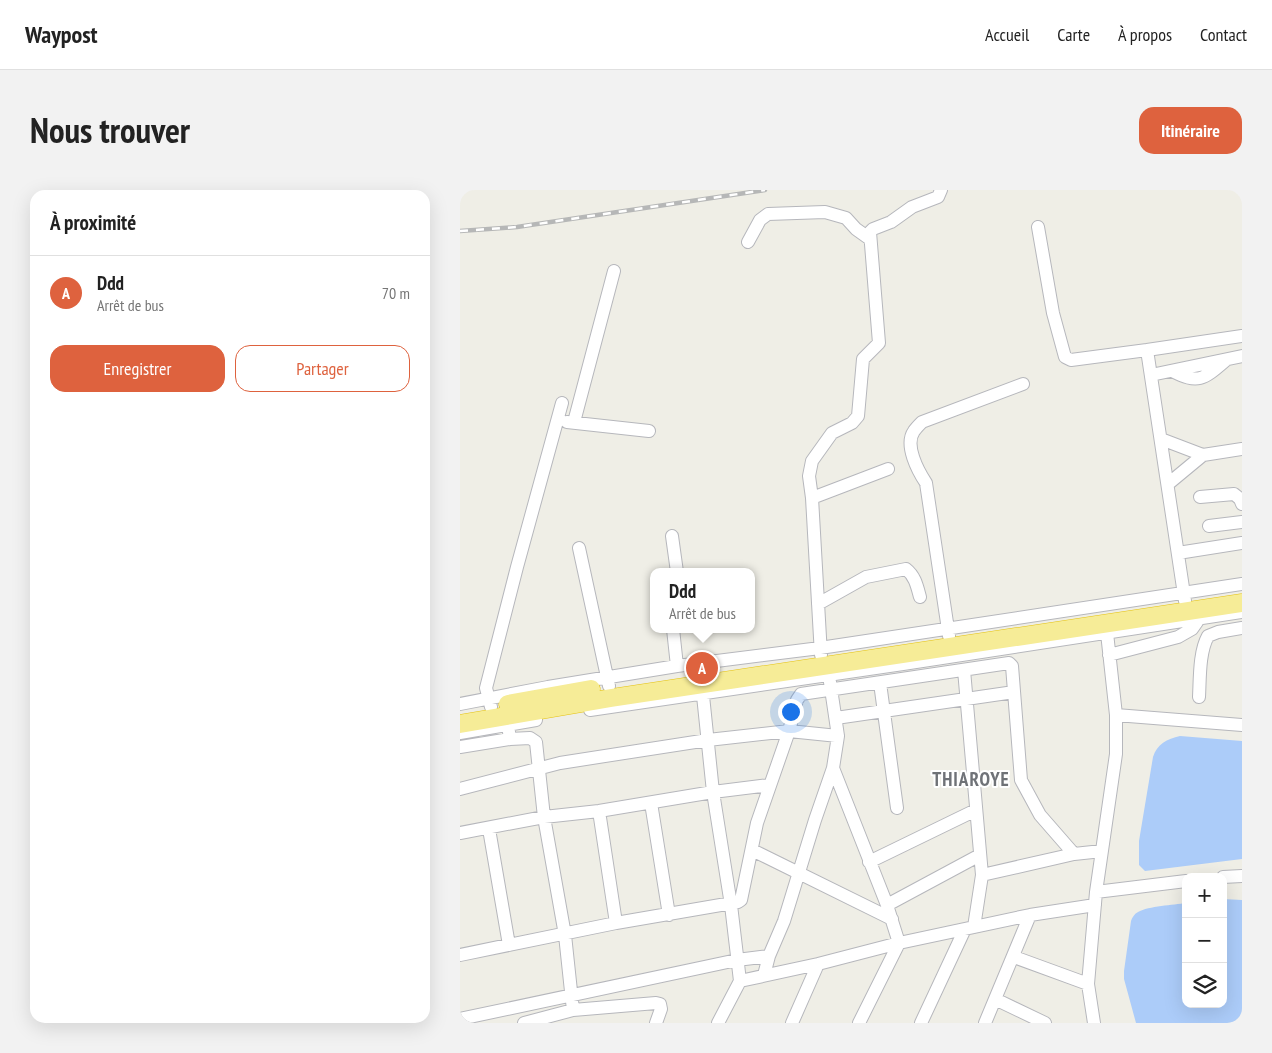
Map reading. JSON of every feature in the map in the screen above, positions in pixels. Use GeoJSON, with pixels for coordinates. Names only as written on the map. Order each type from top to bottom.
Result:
{"type":"FeatureCollection","features":[{"type":"Feature","properties":{"kind":"highway"},"geometry":{"type":"LineString","coordinates":[[460,724],[578,708],[702,688],[949,633],[1185,597],[1242,592]]}},
{"type":"Feature","properties":{"kind":"highway"},"geometry":{"type":"LineString","coordinates":[[460,713],[489,703],[608,682],[824,661],[1082,632],[1242,603]]}},
{"type":"Feature","properties":{"kind":"street"},"geometry":{"type":"LineString","coordinates":[[764,975],[769,956],[784,922],[798,873],[833,768],[838,736],[832,690],[824,661],[818,604],[809,476],[812,461],[832,433],[852,423],[858,416],[863,359],[879,343],[870,232],[892,222],[912,207],[938,197],[941,190]]}},
{"type":"Feature","properties":{"kind":"street"},"geometry":{"type":"LineString","coordinates":[[748,242],[760,220],[768,214],[825,212],[846,218],[856,229],[870,239]]}},
{"type":"Feature","properties":{"kind":"street"},"geometry":{"type":"LineString","coordinates":[[1038,227],[1053,313],[1065,357],[1068,359],[1072,360],[1242,336]]}},
{"type":"Feature","properties":{"kind":"street"},"geometry":{"type":"LineString","coordinates":[[574,422],[614,271]]}},
{"type":"Feature","properties":{"kind":"street"},"geometry":{"type":"LineString","coordinates":[[1147,350],[1185,597],[1242,584]]}},
{"type":"Feature","properties":{"kind":"street"},"geometry":{"type":"LineString","coordinates":[[1151,375],[1172,371],[1190,379],[1197,379],[1210,373],[1226,359],[1242,356]]}},
{"type":"Feature","properties":{"kind":"street"},"geometry":{"type":"LineString","coordinates":[[949,633],[926,483],[917,469],[911,452],[912,433],[922,422],[1022,384]]}},
{"type":"Feature","properties":{"kind":"street"},"geometry":{"type":"LineString","coordinates":[[460,704],[489,703],[486,688],[516,567],[562,403]]}},
{"type":"Feature","properties":{"kind":"street"},"geometry":{"type":"LineString","coordinates":[[558,421],[649,431]]}},
{"type":"Feature","properties":{"kind":"street"},"geometry":{"type":"LineString","coordinates":[[1161,439],[1204,455],[1242,449]]}},
{"type":"Feature","properties":{"kind":"street"},"geometry":{"type":"LineString","coordinates":[[1168,484],[1204,455]]}},
{"type":"Feature","properties":{"kind":"street"},"geometry":{"type":"LineString","coordinates":[[812,498],[888,469]]}},
{"type":"Feature","properties":{"kind":"street"},"geometry":{"type":"LineString","coordinates":[[1200,497],[1234,494],[1240,499],[1242,504]]}},
{"type":"Feature","properties":{"kind":"street"},"geometry":{"type":"LineString","coordinates":[[1210,526],[1242,522]]}},
{"type":"Feature","properties":{"kind":"street"},"geometry":{"type":"LineString","coordinates":[[672,536],[676,568]]}},
{"type":"Feature","properties":{"kind":"street"},"geometry":{"type":"LineString","coordinates":[[1178,553],[1242,543]]}},
{"type":"Feature","properties":{"kind":"street"},"geometry":{"type":"LineString","coordinates":[[579,548],[608,682],[677,666],[824,661]]}},
{"type":"Feature","properties":{"kind":"street"},"geometry":{"type":"LineString","coordinates":[[818,604],[866,577],[906,569],[912,573],[920,596]]}},
{"type":"Feature","properties":{"kind":"street"},"geometry":{"type":"LineString","coordinates":[[1082,632],[1107,633],[1242,612]]}},
{"type":"Feature","properties":{"kind":"street"},"geometry":{"type":"LineString","coordinates":[[1109,655],[1178,637],[1192,629],[1199,619]]}},
{"type":"Feature","properties":{"kind":"street"},"geometry":{"type":"LineString","coordinates":[[1199,697],[1200,674],[1208,636],[1218,632],[1242,628]]}},
{"type":"Feature","properties":{"kind":"street"},"geometry":{"type":"LineString","coordinates":[[673,633],[677,666]]}},
{"type":"Feature","properties":{"kind":"street"},"geometry":{"type":"LineString","coordinates":[[1094,1023],[1088,984],[1096,899],[1116,754],[1116,715],[1107,633]]}},
{"type":"Feature","properties":{"kind":"street"},"geometry":{"type":"LineString","coordinates":[[460,955],[565,935],[616,923],[731,905],[741,900],[758,823],[769,785],[801,694],[880,684],[1009,663],[1012,666],[1021,780],[1040,815],[1074,854]]}},
{"type":"Feature","properties":{"kind":"street"},"geometry":{"type":"LineString","coordinates":[[922,1023],[969,929],[982,875],[964,670]]}},
{"type":"Feature","properties":{"kind":"street"},"geometry":{"type":"LineString","coordinates":[[880,684],[898,808]]}},
{"type":"Feature","properties":{"kind":"street"},"geometry":{"type":"LineString","coordinates":[[702,688],[713,792],[731,905],[740,980],[718,1023]]}},
{"type":"Feature","properties":{"kind":"street"},"geometry":{"type":"LineString","coordinates":[[836,718],[1014,692]]}},
{"type":"Feature","properties":{"kind":"street"},"geometry":{"type":"LineString","coordinates":[[460,733],[508,725],[578,708]]}},
{"type":"Feature","properties":{"kind":"street"},"geometry":{"type":"LineString","coordinates":[[1116,715],[1242,725]]}},
{"type":"Feature","properties":{"kind":"street"},"geometry":{"type":"LineString","coordinates":[[508,725],[510,739]]}},
{"type":"Feature","properties":{"kind":"street"},"geometry":{"type":"LineString","coordinates":[[460,789],[560,763],[708,740],[789,731],[838,736]]}},
{"type":"Feature","properties":{"kind":"street"},"geometry":{"type":"LineString","coordinates":[[460,747],[510,739],[530,738],[536,742],[544,818],[565,935],[573,1010]]}},
{"type":"Feature","properties":{"kind":"street"},"geometry":{"type":"LineString","coordinates":[[833,768],[887,905],[899,943],[859,1023]]}},
{"type":"Feature","properties":{"kind":"street"},"geometry":{"type":"LineString","coordinates":[[460,833],[544,818],[769,785]]}},
{"type":"Feature","properties":{"kind":"street"},"geometry":{"type":"LineString","coordinates":[[651,803],[669,914]]}},
{"type":"Feature","properties":{"kind":"street"},"geometry":{"type":"LineString","coordinates":[[869,862],[976,810]]}},
{"type":"Feature","properties":{"kind":"street"},"geometry":{"type":"LineString","coordinates":[[599,811],[616,923]]}},
{"type":"Feature","properties":{"kind":"street"},"geometry":{"type":"LineString","coordinates":[[489,828],[509,945]]}},
{"type":"Feature","properties":{"kind":"street"},"geometry":{"type":"LineString","coordinates":[[752,850],[892,919]]}},
{"type":"Feature","properties":{"kind":"street"},"geometry":{"type":"LineString","coordinates":[[982,875],[1074,854],[1102,851]]}},
{"type":"Feature","properties":{"kind":"street"},"geometry":{"type":"LineString","coordinates":[[887,905],[980,855]]}},
{"type":"Feature","properties":{"kind":"street"},"geometry":{"type":"LineString","coordinates":[[1227,877],[1242,876]]}},
{"type":"Feature","properties":{"kind":"street"},"geometry":{"type":"LineString","coordinates":[[740,980],[818,964],[899,943],[1030,916],[1096,899],[1182,882]]}},
{"type":"Feature","properties":{"kind":"street"},"geometry":{"type":"LineString","coordinates":[[985,1023],[1030,916]]}},
{"type":"Feature","properties":{"kind":"street"},"geometry":{"type":"LineString","coordinates":[[460,1019],[737,960],[769,956]]}},
{"type":"Feature","properties":{"kind":"street"},"geometry":{"type":"LineString","coordinates":[[1014,957],[1088,984]]}},
{"type":"Feature","properties":{"kind":"street"},"geometry":{"type":"LineString","coordinates":[[792,1023],[818,964]]}},
{"type":"Feature","properties":{"kind":"street"},"geometry":{"type":"LineString","coordinates":[[995,999],[1045,1023]]}},
{"type":"Feature","properties":{"kind":"street"},"geometry":{"type":"LineString","coordinates":[[524,1023],[573,1010],[656,1003],[660,1004],[661,1009],[656,1023]]}},
{"type":"Feature","properties":{"kind":"water"},"geometry":{"type":"Polygon","coordinates":[[[1180,736],[1242,741],[1242,859],[1145,871],[1139,865],[1139,841],[1153,757],[1163,743],[1180,736]]]}},
{"type":"Feature","properties":{"kind":"water"},"geometry":{"type":"Polygon","coordinates":[[[1227,899],[1242,900],[1242,1015],[1236,1023],[1136,1023],[1124,979],[1131,921],[1138,912],[1161,906],[1182,903],[1182,1008],[1227,1008],[1227,899]]]}},
{"type":"Feature","properties":{"kind":"railway"},"geometry":{"type":"LineString","coordinates":[[460,231],[517,227],[765,190]]}},
{"type":"Feature","properties":{"kind":"place","name":"Ddd"},"geometry":{"type":"Point","coordinates":[702,668]}},
{"type":"Feature","properties":{"kind":"district","name":"THIAROYE"},"geometry":{"type":"Point","coordinates":[971,779]}}]}
